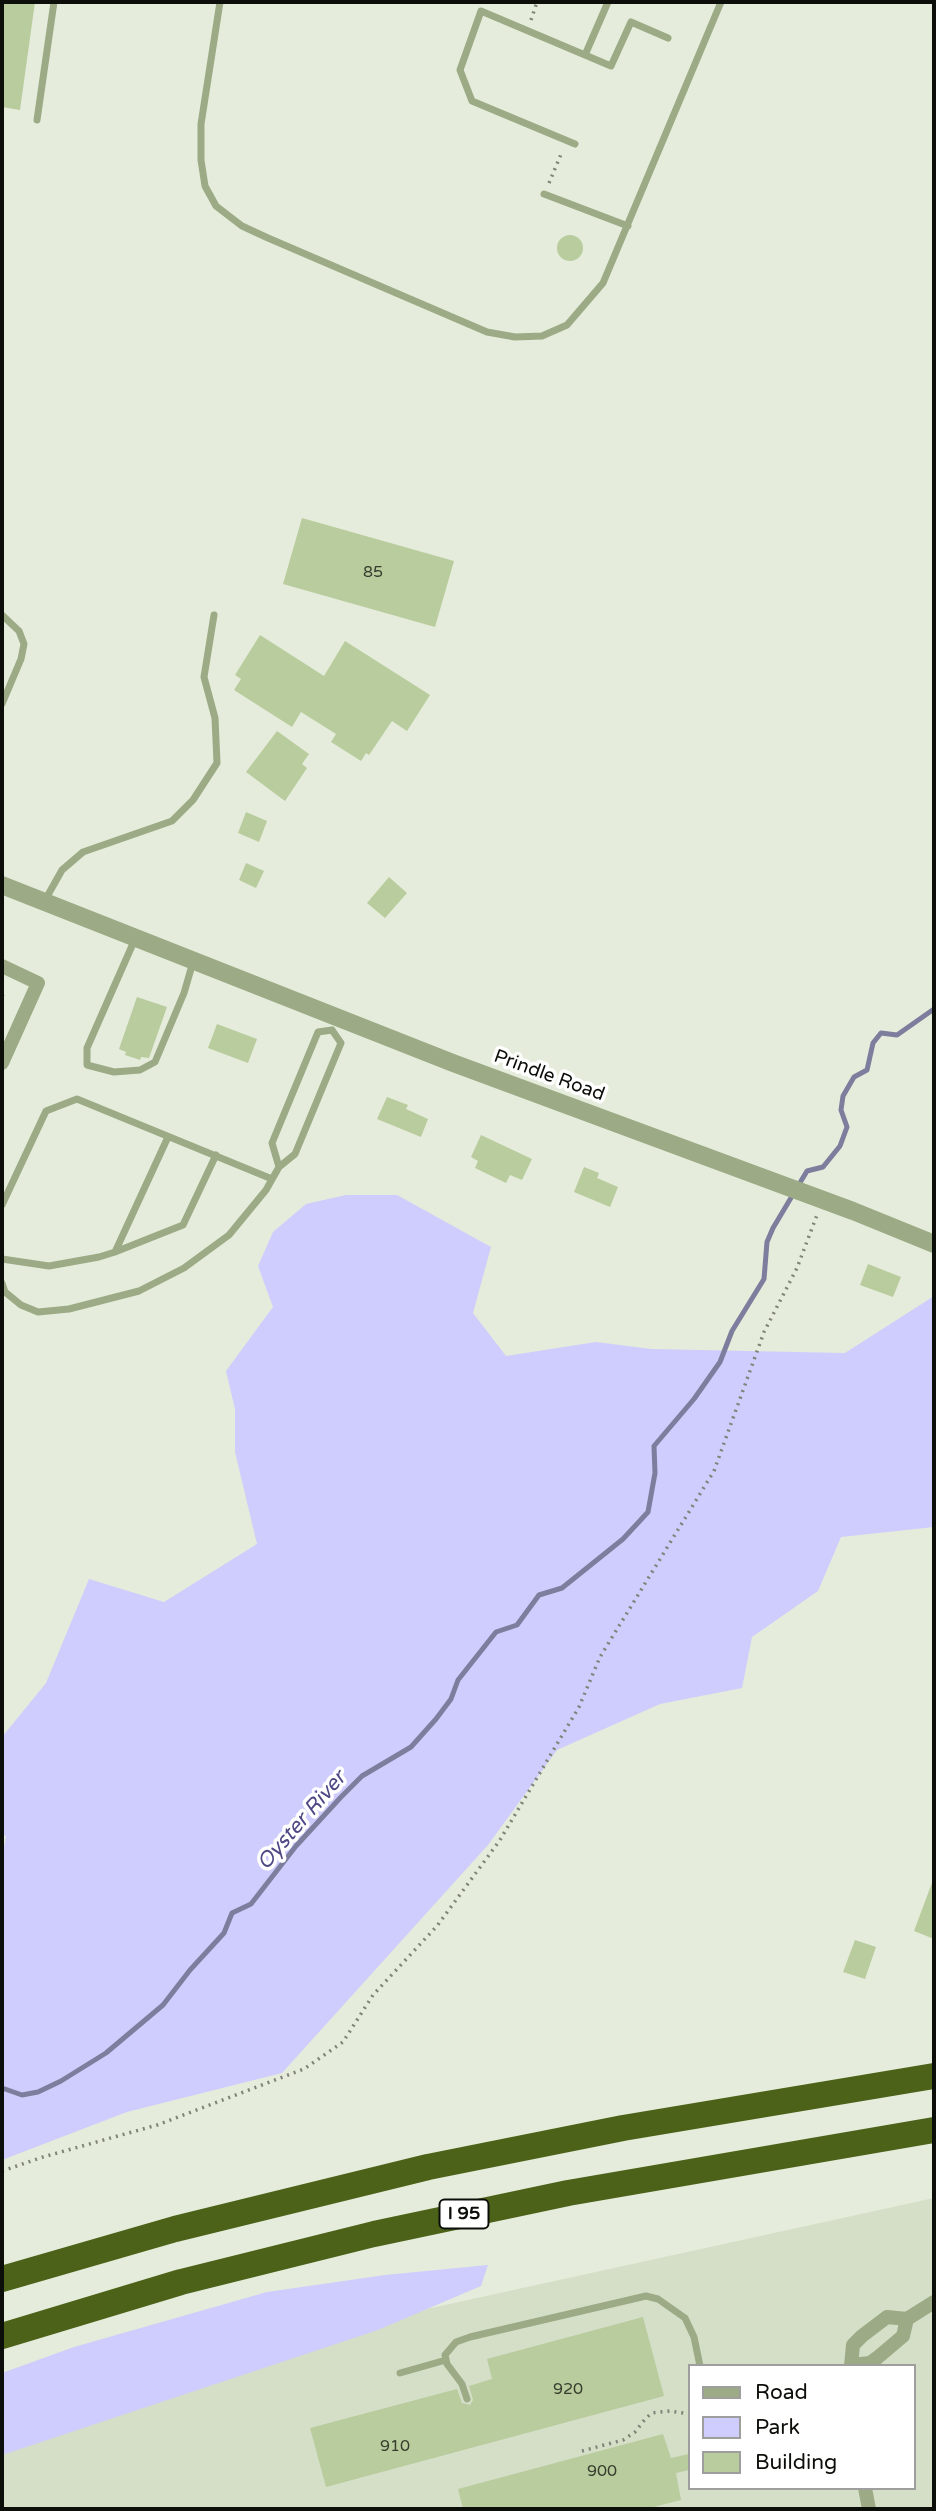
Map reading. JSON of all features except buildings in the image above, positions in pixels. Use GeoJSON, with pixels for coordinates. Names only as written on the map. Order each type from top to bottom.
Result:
{"type":"FeatureCollection","features":[{"type":"Feature","properties":{"kind":"highway"},"geometry":{"type":"LineString","coordinates":[[2,2279],[175,2228],[428,2166],[610,2131],[934,2076]]}},
{"type":"Feature","properties":{"kind":"highway","name":"I 95"},"geometry":{"type":"LineString","coordinates":[[2,2336],[181,2282],[374,2234],[568,2193],[934,2130]]}},
{"type":"Feature","properties":{"kind":"street","name":"Prindle Road"},"geometry":{"type":"LineString","coordinates":[[2,886],[194,961],[335,1024],[819,1198],[934,1244]]}},
{"type":"Feature","properties":{"kind":"street"},"geometry":{"type":"LineString","coordinates":[[2,966],[38,983],[2,1063]]}},
{"type":"Feature","properties":{"kind":"street"},"geometry":{"type":"LineString","coordinates":[[851,2364],[853,2346],[887,2317],[907,2319],[934,2302]]}},
{"type":"Feature","properties":{"kind":"street"},"geometry":{"type":"LineString","coordinates":[[860,2364],[870,2363],[903,2336],[907,2319]]}},
{"type":"Feature","properties":{"kind":"street"},"geometry":{"type":"LineString","coordinates":[[865,2490],[870,2509]]}},
{"type":"Feature","properties":{"kind":"lane"},"geometry":{"type":"LineString","coordinates":[[37,120],[54,2]]}},
{"type":"Feature","properties":{"kind":"lane"},"geometry":{"type":"LineString","coordinates":[[220,2],[201,124],[201,160],[205,186],[216,206],[242,226],[487,332],[515,337],[542,336],[567,325],[603,283],[721,2]]}},
{"type":"Feature","properties":{"kind":"lane"},"geometry":{"type":"LineString","coordinates":[[585,55],[608,2]]}},
{"type":"Feature","properties":{"kind":"lane"},"geometry":{"type":"LineString","coordinates":[[575,144],[472,102],[460,71],[481,11],[611,66],[631,22],[668,38]]}},
{"type":"Feature","properties":{"kind":"lane"},"geometry":{"type":"LineString","coordinates":[[544,194],[628,226]]}},
{"type":"Feature","properties":{"kind":"lane"},"geometry":{"type":"LineString","coordinates":[[2,615],[19,631],[24,644],[21,659],[2,704]]}},
{"type":"Feature","properties":{"kind":"lane"},"geometry":{"type":"LineString","coordinates":[[44,903],[62,870],[83,852],[172,821],[193,800],[217,763],[215,718],[204,677],[214,615]]}},
{"type":"Feature","properties":{"kind":"lane"},"geometry":{"type":"LineString","coordinates":[[143,942],[86,1048],[87,1065],[114,1072],[140,1070],[155,1062],[184,993],[194,961]]}},
{"type":"Feature","properties":{"kind":"lane"},"geometry":{"type":"LineString","coordinates":[[2,1283],[5,1292],[21,1305],[38,1312],[69,1309],[139,1291],[184,1268],[229,1235],[279,1167],[295,1154],[341,1042],[335,1024],[318,1032],[272,1143],[279,1167]]}},
{"type":"Feature","properties":{"kind":"lane"},"geometry":{"type":"LineString","coordinates":[[2,1205],[46,1111],[77,1099],[272,1179]]}},
{"type":"Feature","properties":{"kind":"lane"},"geometry":{"type":"LineString","coordinates":[[115,1252],[168,1137]]}},
{"type":"Feature","properties":{"kind":"lane"},"geometry":{"type":"LineString","coordinates":[[2,1259],[49,1265],[99,1257],[183,1225],[216,1155]]}},
{"type":"Feature","properties":{"kind":"lane"},"geometry":{"type":"LineString","coordinates":[[467,2399],[462,2384],[447,2364],[445,2355],[456,2342],[646,2296],[658,2299],[685,2318],[694,2337],[700,2364]]}},
{"type":"Feature","properties":{"kind":"lane"},"geometry":{"type":"LineString","coordinates":[[400,2372],[446,2360]]}},
{"type":"Feature","properties":{"kind":"path"},"geometry":{"type":"LineString","coordinates":[[527,31],[537,2]]}},
{"type":"Feature","properties":{"kind":"path"},"geometry":{"type":"LineString","coordinates":[[544,194],[566,140]]}},
{"type":"Feature","properties":{"kind":"path"},"geometry":{"type":"LineString","coordinates":[[2,996],[2,1002]]}},
{"type":"Feature","properties":{"kind":"path"},"geometry":{"type":"LineString","coordinates":[[2,2171],[182,2116],[304,2069],[343,2042],[373,1995],[437,1926],[500,1840],[579,1707],[600,1657],[714,1471],[764,1332],[797,1268],[819,1198]]}},
{"type":"Feature","properties":{"kind":"path"},"geometry":{"type":"LineString","coordinates":[[582,2451],[623,2440],[635,2432],[652,2413],[670,2410],[688,2414]]}},
{"type":"Feature","properties":{"kind":"shaded area"},"geometry":{"type":"Polygon","coordinates":[[[934,2198],[934,2509],[2,2509],[2,2444],[262,2345],[934,2198]]]}},
{"type":"Feature","properties":{"kind":"green space"},"geometry":{"type":"Polygon","coordinates":[[[346,1195],[397,1195],[491,1247],[473,1313],[506,1356],[596,1342],[651,1349],[845,1353],[934,1296],[934,1527],[841,1537],[818,1591],[752,1637],[742,1688],[660,1704],[557,1750],[488,1845],[282,2073],[127,2112],[2,2160],[2,1859],[6,1836],[2,1834],[2,1737],[46,1683],[89,1579],[164,1602],[257,1544],[235,1452],[235,1409],[226,1371],[273,1307],[258,1266],[273,1232],[306,1204],[346,1195]]]}},
{"type":"Feature","properties":{"kind":"green space"},"geometry":{"type":"Polygon","coordinates":[[[488,2265],[481,2286],[378,2330],[2,2455],[2,2373],[74,2347],[267,2292],[385,2275],[488,2265]]]}},
{"type":"Feature","properties":{"kind":"waterway","name":"Oyster River"},"geometry":{"type":"LineString","coordinates":[[2,2088],[22,2095],[38,2092],[61,2081],[106,2053],[163,2005],[224,1933],[232,1913],[251,1904],[296,1846],[341,1797],[362,1776],[411,1747],[436,1719],[451,1699],[458,1680],[496,1632],[517,1625],[539,1595],[562,1588],[623,1539],[648,1512],[655,1473],[654,1446],[694,1399],[720,1362],[732,1331],[764,1279],[767,1242],[773,1228],[807,1171],[823,1167],[840,1146],[847,1127],[841,1110],[843,1096],[854,1077],[867,1070],[873,1043],[881,1033],[897,1035],[934,1009]]}}]}
